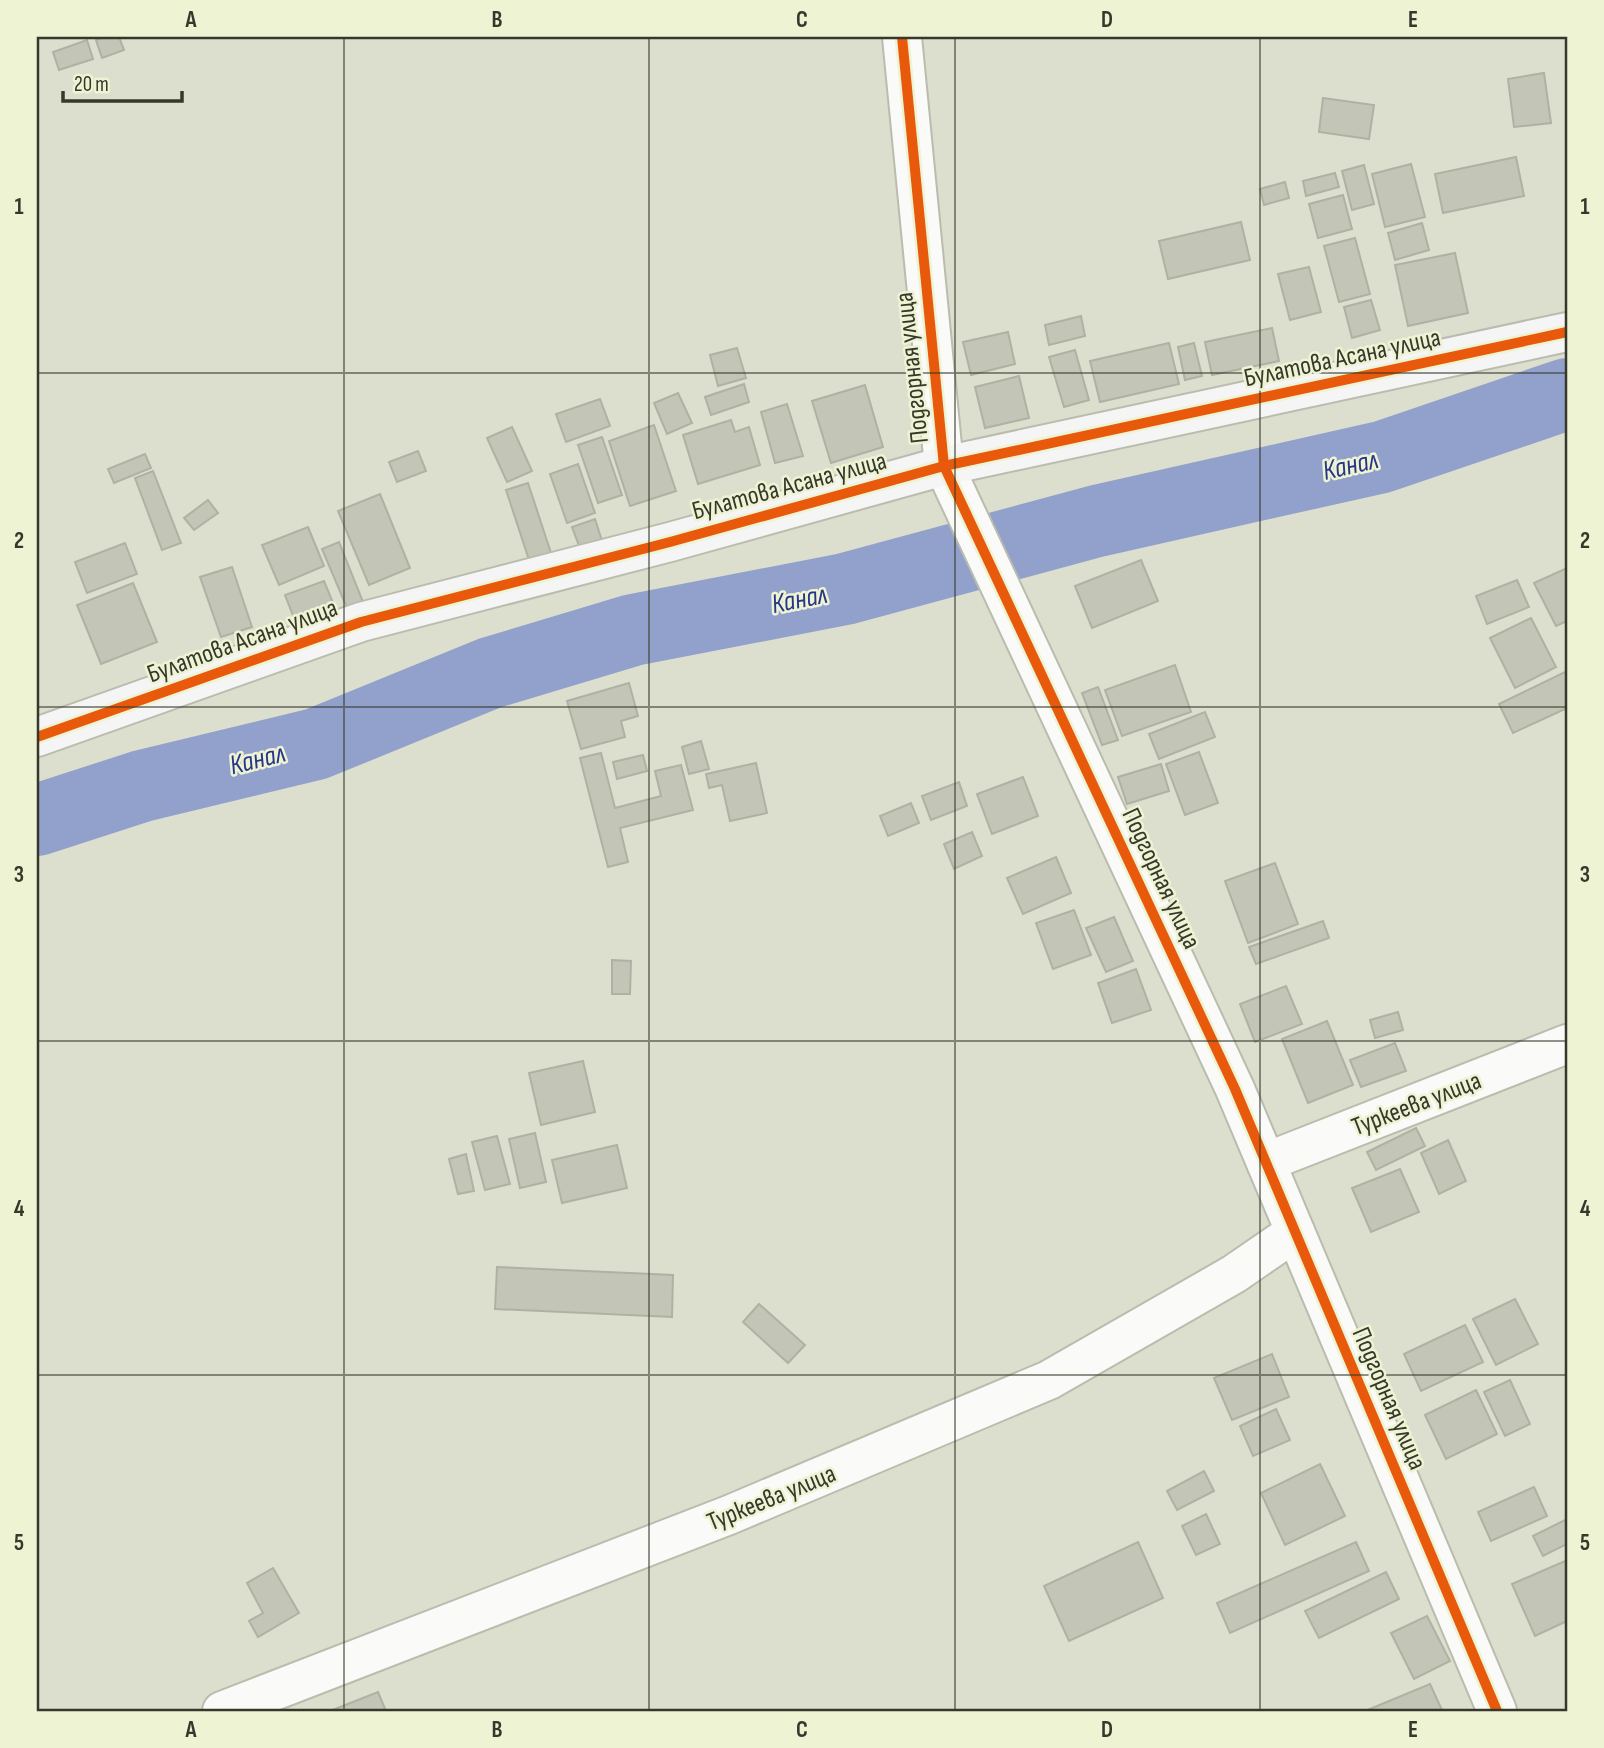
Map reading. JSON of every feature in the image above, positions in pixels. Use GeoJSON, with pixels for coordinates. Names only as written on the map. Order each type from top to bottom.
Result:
{"type":"FeatureCollection","features":[{"type":"Feature","properties":{"kind":"street","name":"Подгорная улица"},"geometry":{"type":"LineString","coordinates":[[902,37],[944,466],[1235,1089],[1497,1711]]}},
{"type":"Feature","properties":{"kind":"street","name":"Булатова Асана улица"},"geometry":{"type":"LineString","coordinates":[[37,737],[361,622],[944,466],[1567,332]]}},
{"type":"Feature","properties":{"kind":"street","name":"Туркеева улица"},"geometry":{"type":"LineString","coordinates":[[1266,1161],[1567,1044]]}},
{"type":"Feature","properties":{"kind":"street","name":"Туркеева улица"},"geometry":{"type":"LineString","coordinates":[[222,1711],[729,1515],[1049,1380],[1234,1274],[1295,1232]]}},
{"type":"Feature","properties":{"kind":"building"},"geometry":{"type":"Polygon","coordinates":[[[119,37],[124,50],[102,58],[96,40],[119,37]]]}},
{"type":"Feature","properties":{"kind":"building"},"geometry":{"type":"Polygon","coordinates":[[[87,40],[93,59],[59,70],[53,52],[87,40]]]}},
{"type":"Feature","properties":{"kind":"building"},"geometry":{"type":"Polygon","coordinates":[[[1544,73],[1551,123],[1514,127],[1508,79],[1544,73]]]}},
{"type":"Feature","properties":{"kind":"building"},"geometry":{"type":"Polygon","coordinates":[[[1323,98],[1374,105],[1369,139],[1319,132],[1323,98]]]}},
{"type":"Feature","properties":{"kind":"building"},"geometry":{"type":"Polygon","coordinates":[[[1516,157],[1524,196],[1443,213],[1435,174],[1516,157]]]}},
{"type":"Feature","properties":{"kind":"building"},"geometry":{"type":"Polygon","coordinates":[[[1411,164],[1425,217],[1385,227],[1372,174],[1411,164]]]}},
{"type":"Feature","properties":{"kind":"building"},"geometry":{"type":"Polygon","coordinates":[[[1364,165],[1374,204],[1352,210],[1342,171],[1364,165]]]}},
{"type":"Feature","properties":{"kind":"building"},"geometry":{"type":"Polygon","coordinates":[[[1335,173],[1339,187],[1306,196],[1303,181],[1335,173]]]}},
{"type":"Feature","properties":{"kind":"building"},"geometry":{"type":"Polygon","coordinates":[[[1285,182],[1289,198],[1264,205],[1260,189],[1285,182]]]}},
{"type":"Feature","properties":{"kind":"building"},"geometry":{"type":"Polygon","coordinates":[[[1343,195],[1352,229],[1318,238],[1309,204],[1343,195]]]}},
{"type":"Feature","properties":{"kind":"building"},"geometry":{"type":"Polygon","coordinates":[[[1241,222],[1250,260],[1168,279],[1159,241],[1241,222]]]}},
{"type":"Feature","properties":{"kind":"building"},"geometry":{"type":"Polygon","coordinates":[[[1422,223],[1429,250],[1395,260],[1388,233],[1422,223]]]}},
{"type":"Feature","properties":{"kind":"building"},"geometry":{"type":"Polygon","coordinates":[[[1355,238],[1370,294],[1339,302],[1324,246],[1355,238]]]}},
{"type":"Feature","properties":{"kind":"building"},"geometry":{"type":"Polygon","coordinates":[[[1455,253],[1468,313],[1408,326],[1395,265],[1455,253]]]}},
{"type":"Feature","properties":{"kind":"building"},"geometry":{"type":"Polygon","coordinates":[[[1309,267],[1321,312],[1290,320],[1278,274],[1309,267]]]}},
{"type":"Feature","properties":{"kind":"building"},"geometry":{"type":"Polygon","coordinates":[[[1371,300],[1380,330],[1352,338],[1344,307],[1371,300]]]}},
{"type":"Feature","properties":{"kind":"building"},"geometry":{"type":"Polygon","coordinates":[[[1081,316],[1085,336],[1049,345],[1045,325],[1081,316]]]}},
{"type":"Feature","properties":{"kind":"building"},"geometry":{"type":"Polygon","coordinates":[[[1272,328],[1279,361],[1212,375],[1205,342],[1272,328]]]}},
{"type":"Feature","properties":{"kind":"building"},"geometry":{"type":"Polygon","coordinates":[[[1008,332],[1015,364],[971,375],[963,342],[1008,332]]]}},
{"type":"Feature","properties":{"kind":"building"},"geometry":{"type":"Polygon","coordinates":[[[1169,343],[1179,384],[1100,402],[1090,361],[1169,343]]]}},
{"type":"Feature","properties":{"kind":"building"},"geometry":{"type":"Polygon","coordinates":[[[1194,343],[1202,376],[1185,380],[1178,347],[1194,343]]]}},
{"type":"Feature","properties":{"kind":"building"},"geometry":{"type":"Polygon","coordinates":[[[737,348],[746,378],[718,386],[710,355],[737,348]]]}},
{"type":"Feature","properties":{"kind":"building"},"geometry":{"type":"Polygon","coordinates":[[[1075,350],[1089,400],[1064,407],[1049,357],[1075,350]]]}},
{"type":"Feature","properties":{"kind":"building"},"geometry":{"type":"Polygon","coordinates":[[[1019,376],[1029,418],[985,428],[975,387],[1019,376]]]}},
{"type":"Feature","properties":{"kind":"building"},"geometry":{"type":"Polygon","coordinates":[[[744,384],[749,402],[711,415],[705,397],[744,384]]]}},
{"type":"Feature","properties":{"kind":"building"},"geometry":{"type":"Polygon","coordinates":[[[865,385],[883,447],[831,463],[812,401],[865,385]]]}},
{"type":"Feature","properties":{"kind":"building"},"geometry":{"type":"Polygon","coordinates":[[[678,393],[692,423],[667,434],[654,403],[678,393]]]}},
{"type":"Feature","properties":{"kind":"building"},"geometry":{"type":"Polygon","coordinates":[[[600,399],[610,426],[566,442],[556,414],[600,399]]]}},
{"type":"Feature","properties":{"kind":"building"},"geometry":{"type":"Polygon","coordinates":[[[787,404],[803,456],[775,463],[761,412],[787,404]]]}},
{"type":"Feature","properties":{"kind":"building"},"geometry":{"type":"Polygon","coordinates":[[[731,420],[735,432],[749,427],[760,465],[698,484],[683,435],[731,420]]]}},
{"type":"Feature","properties":{"kind":"building"},"geometry":{"type":"Polygon","coordinates":[[[654,425],[676,491],[630,506],[609,441],[654,425]]]}},
{"type":"Feature","properties":{"kind":"building"},"geometry":{"type":"Polygon","coordinates":[[[512,427],[532,471],[507,482],[487,438],[512,427]]]}},
{"type":"Feature","properties":{"kind":"building"},"geometry":{"type":"Polygon","coordinates":[[[602,437],[622,495],[598,503],[578,445],[602,437]]]}},
{"type":"Feature","properties":{"kind":"building"},"geometry":{"type":"Polygon","coordinates":[[[418,451],[426,471],[397,482],[389,462],[418,451]]]}},
{"type":"Feature","properties":{"kind":"building"},"geometry":{"type":"Polygon","coordinates":[[[145,454],[151,468],[114,483],[108,469],[145,454]]]}},
{"type":"Feature","properties":{"kind":"building"},"geometry":{"type":"Polygon","coordinates":[[[578,464],[595,513],[567,523],[550,474],[578,464]]]}},
{"type":"Feature","properties":{"kind":"building"},"geometry":{"type":"Polygon","coordinates":[[[153,471],[181,543],[162,550],[135,478],[153,471]]]}},
{"type":"Feature","properties":{"kind":"building"},"geometry":{"type":"Polygon","coordinates":[[[528,483],[553,559],[531,566],[506,490],[528,483]]]}},
{"type":"Feature","properties":{"kind":"building"},"geometry":{"type":"Polygon","coordinates":[[[380,494],[410,568],[369,585],[338,511],[380,494]]]}},
{"type":"Feature","properties":{"kind":"building"},"geometry":{"type":"Polygon","coordinates":[[[208,500],[218,513],[194,530],[184,518],[208,500]]]}},
{"type":"Feature","properties":{"kind":"building"},"geometry":{"type":"Polygon","coordinates":[[[595,519],[603,544],[581,551],[572,527],[595,519]]]}},
{"type":"Feature","properties":{"kind":"building"},"geometry":{"type":"Polygon","coordinates":[[[308,527],[324,566],[279,585],[262,545],[308,527]]]}},
{"type":"Feature","properties":{"kind":"building"},"geometry":{"type":"Polygon","coordinates":[[[339,542],[363,602],[347,608],[322,549],[339,542]]]}},
{"type":"Feature","properties":{"kind":"building"},"geometry":{"type":"Polygon","coordinates":[[[125,543],[137,574],[87,593],[75,562],[125,543]]]}},
{"type":"Feature","properties":{"kind":"building"},"geometry":{"type":"Polygon","coordinates":[[[1141,560],[1158,601],[1092,628],[1075,586],[1141,560]]]}},
{"type":"Feature","properties":{"kind":"building"},"geometry":{"type":"Polygon","coordinates":[[[232,567],[252,627],[221,637],[200,577],[232,567]]]}},
{"type":"Feature","properties":{"kind":"building"},"geometry":{"type":"Polygon","coordinates":[[[1567,568],[1567,621],[1556,626],[1534,583],[1567,568]]]}},
{"type":"Feature","properties":{"kind":"building"},"geometry":{"type":"Polygon","coordinates":[[[1517,580],[1529,607],[1487,624],[1476,596],[1517,580]]]}},
{"type":"Feature","properties":{"kind":"building"},"geometry":{"type":"Polygon","coordinates":[[[324,581],[333,603],[294,618],[285,595],[324,581]]]}},
{"type":"Feature","properties":{"kind":"building"},"geometry":{"type":"Polygon","coordinates":[[[133,583],[157,642],[101,664],[77,605],[133,583]]]}},
{"type":"Feature","properties":{"kind":"building"},"geometry":{"type":"Polygon","coordinates":[[[1531,618],[1556,667],[1515,688],[1490,638],[1531,618]]]}},
{"type":"Feature","properties":{"kind":"building"},"geometry":{"type":"Polygon","coordinates":[[[1175,665],[1191,712],[1122,736],[1105,690],[1175,665]]]}},
{"type":"Feature","properties":{"kind":"building"},"geometry":{"type":"Polygon","coordinates":[[[1567,671],[1567,708],[1513,733],[1499,704],[1567,671]]]}},
{"type":"Feature","properties":{"kind":"building"},"geometry":{"type":"Polygon","coordinates":[[[629,683],[638,716],[621,721],[625,737],[581,749],[567,701],[629,683]]]}},
{"type":"Feature","properties":{"kind":"building"},"geometry":{"type":"Polygon","coordinates":[[[1098,687],[1118,740],[1102,745],[1082,693],[1098,687]]]}},
{"type":"Feature","properties":{"kind":"building"},"geometry":{"type":"Polygon","coordinates":[[[1205,712],[1215,737],[1159,759],[1149,734],[1205,712]]]}},
{"type":"Feature","properties":{"kind":"building"},"geometry":{"type":"Polygon","coordinates":[[[701,741],[709,769],[689,774],[682,747],[701,741]]]}},
{"type":"Feature","properties":{"kind":"building"},"geometry":{"type":"Polygon","coordinates":[[[1199,752],[1218,803],[1185,815],[1166,764],[1199,752]]]}},
{"type":"Feature","properties":{"kind":"building"},"geometry":{"type":"Polygon","coordinates":[[[601,753],[615,808],[661,796],[655,771],[681,765],[693,810],[620,828],[628,862],[608,867],[580,758],[601,753]]]}},
{"type":"Feature","properties":{"kind":"building"},"geometry":{"type":"Polygon","coordinates":[[[643,755],[647,771],[617,779],[613,762],[643,755]]]}},
{"type":"Feature","properties":{"kind":"building"},"geometry":{"type":"Polygon","coordinates":[[[756,763],[767,813],[730,821],[722,785],[709,788],[706,774],[756,763]]]}},
{"type":"Feature","properties":{"kind":"building"},"geometry":{"type":"Polygon","coordinates":[[[1161,764],[1169,791],[1127,804],[1118,777],[1161,764]]]}},
{"type":"Feature","properties":{"kind":"building"},"geometry":{"type":"Polygon","coordinates":[[[1023,777],[1038,816],[992,834],[977,794],[1023,777]]]}},
{"type":"Feature","properties":{"kind":"building"},"geometry":{"type":"Polygon","coordinates":[[[959,782],[967,806],[931,820],[922,796],[959,782]]]}},
{"type":"Feature","properties":{"kind":"building"},"geometry":{"type":"Polygon","coordinates":[[[911,803],[919,823],[888,836],[880,816],[911,803]]]}},
{"type":"Feature","properties":{"kind":"building"},"geometry":{"type":"Polygon","coordinates":[[[972,832],[982,856],[954,869],[944,844],[972,832]]]}},
{"type":"Feature","properties":{"kind":"building"},"geometry":{"type":"Polygon","coordinates":[[[1056,857],[1071,893],[1023,914],[1007,878],[1056,857]]]}},
{"type":"Feature","properties":{"kind":"building"},"geometry":{"type":"Polygon","coordinates":[[[1275,863],[1298,924],[1248,943],[1225,881],[1275,863]]]}},
{"type":"Feature","properties":{"kind":"building"},"geometry":{"type":"Polygon","coordinates":[[[1074,910],[1091,955],[1053,969],[1036,923],[1074,910]]]}},
{"type":"Feature","properties":{"kind":"building"},"geometry":{"type":"Polygon","coordinates":[[[1114,917],[1133,961],[1106,972],[1086,928],[1114,917]]]}},
{"type":"Feature","properties":{"kind":"building"},"geometry":{"type":"Polygon","coordinates":[[[1323,921],[1329,938],[1256,964],[1249,947],[1323,921]]]}},
{"type":"Feature","properties":{"kind":"building"},"geometry":{"type":"Polygon","coordinates":[[[612,960],[631,961],[630,994],[612,994],[612,960]]]}},
{"type":"Feature","properties":{"kind":"building"},"geometry":{"type":"Polygon","coordinates":[[[1136,969],[1151,1010],[1112,1023],[1098,983],[1136,969]]]}},
{"type":"Feature","properties":{"kind":"building"},"geometry":{"type":"Polygon","coordinates":[[[1286,986],[1302,1024],[1255,1042],[1240,1004],[1286,986]]]}},
{"type":"Feature","properties":{"kind":"building"},"geometry":{"type":"Polygon","coordinates":[[[1398,1012],[1403,1030],[1375,1038],[1370,1020],[1398,1012]]]}},
{"type":"Feature","properties":{"kind":"building"},"geometry":{"type":"Polygon","coordinates":[[[1327,1021],[1353,1085],[1308,1103],[1282,1039],[1327,1021]]]}},
{"type":"Feature","properties":{"kind":"building"},"geometry":{"type":"Polygon","coordinates":[[[1395,1043],[1406,1071],[1361,1087],[1350,1060],[1395,1043]]]}},
{"type":"Feature","properties":{"kind":"building"},"geometry":{"type":"Polygon","coordinates":[[[583,1061],[595,1112],[541,1125],[529,1073],[583,1061]]]}},
{"type":"Feature","properties":{"kind":"building"},"geometry":{"type":"Polygon","coordinates":[[[1416,1128],[1425,1146],[1376,1170],[1367,1152],[1416,1128]]]}},
{"type":"Feature","properties":{"kind":"building"},"geometry":{"type":"Polygon","coordinates":[[[535,1133],[546,1182],[520,1188],[509,1139],[535,1133]]]}},
{"type":"Feature","properties":{"kind":"building"},"geometry":{"type":"Polygon","coordinates":[[[497,1136],[510,1184],[485,1190],[472,1142],[497,1136]]]}},
{"type":"Feature","properties":{"kind":"building"},"geometry":{"type":"Polygon","coordinates":[[[1448,1140],[1466,1181],[1439,1194],[1421,1153],[1448,1140]]]}},
{"type":"Feature","properties":{"kind":"building"},"geometry":{"type":"Polygon","coordinates":[[[617,1145],[627,1188],[562,1203],[552,1160],[617,1145]]]}},
{"type":"Feature","properties":{"kind":"building"},"geometry":{"type":"Polygon","coordinates":[[[466,1154],[474,1191],[458,1194],[449,1159],[466,1154]]]}},
{"type":"Feature","properties":{"kind":"building"},"geometry":{"type":"Polygon","coordinates":[[[1400,1169],[1419,1212],[1371,1232],[1352,1188],[1400,1169]]]}},
{"type":"Feature","properties":{"kind":"building"},"geometry":{"type":"Polygon","coordinates":[[[497,1267],[673,1275],[672,1317],[495,1309],[497,1267]]]}},
{"type":"Feature","properties":{"kind":"building"},"geometry":{"type":"Polygon","coordinates":[[[1515,1299],[1538,1344],[1496,1365],[1473,1319],[1515,1299]]]}},
{"type":"Feature","properties":{"kind":"building"},"geometry":{"type":"Polygon","coordinates":[[[759,1304],[805,1345],[788,1363],[743,1322],[759,1304]]]}},
{"type":"Feature","properties":{"kind":"building"},"geometry":{"type":"Polygon","coordinates":[[[1465,1325],[1483,1362],[1421,1391],[1404,1354],[1465,1325]]]}},
{"type":"Feature","properties":{"kind":"building"},"geometry":{"type":"Polygon","coordinates":[[[1272,1354],[1289,1397],[1232,1420],[1214,1378],[1272,1354]]]}},
{"type":"Feature","properties":{"kind":"building"},"geometry":{"type":"Polygon","coordinates":[[[1510,1380],[1530,1424],[1505,1436],[1484,1392],[1510,1380]]]}},
{"type":"Feature","properties":{"kind":"building"},"geometry":{"type":"Polygon","coordinates":[[[1476,1390],[1497,1434],[1446,1459],[1425,1415],[1476,1390]]]}},
{"type":"Feature","properties":{"kind":"building"},"geometry":{"type":"Polygon","coordinates":[[[1276,1409],[1290,1440],[1253,1456],[1240,1426],[1276,1409]]]}},
{"type":"Feature","properties":{"kind":"building"},"geometry":{"type":"Polygon","coordinates":[[[1320,1464],[1345,1516],[1285,1545],[1261,1493],[1320,1464]]]}},
{"type":"Feature","properties":{"kind":"building"},"geometry":{"type":"Polygon","coordinates":[[[1204,1471],[1214,1491],[1177,1510],[1167,1491],[1204,1471]]]}},
{"type":"Feature","properties":{"kind":"building"},"geometry":{"type":"Polygon","coordinates":[[[1534,1487],[1547,1516],[1491,1541],[1478,1512],[1534,1487]]]}},
{"type":"Feature","properties":{"kind":"building"},"geometry":{"type":"Polygon","coordinates":[[[1206,1514],[1220,1544],[1196,1555],[1182,1526],[1206,1514]]]}},
{"type":"Feature","properties":{"kind":"building"},"geometry":{"type":"Polygon","coordinates":[[[1567,1519],[1567,1544],[1543,1556],[1533,1536],[1567,1519]]]}},
{"type":"Feature","properties":{"kind":"building"},"geometry":{"type":"Polygon","coordinates":[[[1138,1542],[1163,1598],[1069,1641],[1044,1586],[1138,1542]]]}},
{"type":"Feature","properties":{"kind":"building"},"geometry":{"type":"Polygon","coordinates":[[[1356,1542],[1369,1571],[1230,1633],[1217,1603],[1356,1542]]]}},
{"type":"Feature","properties":{"kind":"building"},"geometry":{"type":"Polygon","coordinates":[[[1565,1561],[1567,1621],[1535,1636],[1512,1584],[1565,1561]]]}},
{"type":"Feature","properties":{"kind":"building"},"geometry":{"type":"Polygon","coordinates":[[[273,1568],[299,1613],[258,1637],[249,1621],[263,1613],[247,1583],[273,1568]]]}},
{"type":"Feature","properties":{"kind":"building"},"geometry":{"type":"Polygon","coordinates":[[[1386,1572],[1399,1599],[1319,1638],[1305,1611],[1386,1572]]]}},
{"type":"Feature","properties":{"kind":"building"},"geometry":{"type":"Polygon","coordinates":[[[1427,1616],[1450,1661],[1414,1679],[1391,1633],[1427,1616]]]}},
{"type":"Feature","properties":{"kind":"building"},"geometry":{"type":"Polygon","coordinates":[[[1430,1684],[1442,1710],[1365,1711],[1430,1684]]]}},
{"type":"Feature","properties":{"kind":"building"},"geometry":{"type":"Polygon","coordinates":[[[378,1692],[386,1711],[330,1711],[378,1692]]]}},
{"type":"Feature","properties":{"kind":"waterway","name":"Канал"},"geometry":{"type":"LineString","coordinates":[[37,820],[142,786],[316,744],[490,673],[633,630],[845,589],[1097,521],[1382,457],[1567,394]]}},
{"type":"Feature","properties":{"kind":"cycle path"},"geometry":{"type":"LineString","coordinates":[[902,37],[944,466],[1235,1089],[1497,1711]]}},
{"type":"Feature","properties":{"kind":"cycle path"},"geometry":{"type":"LineString","coordinates":[[37,737],[361,622],[670,542],[944,466],[1567,332]]}}]}
